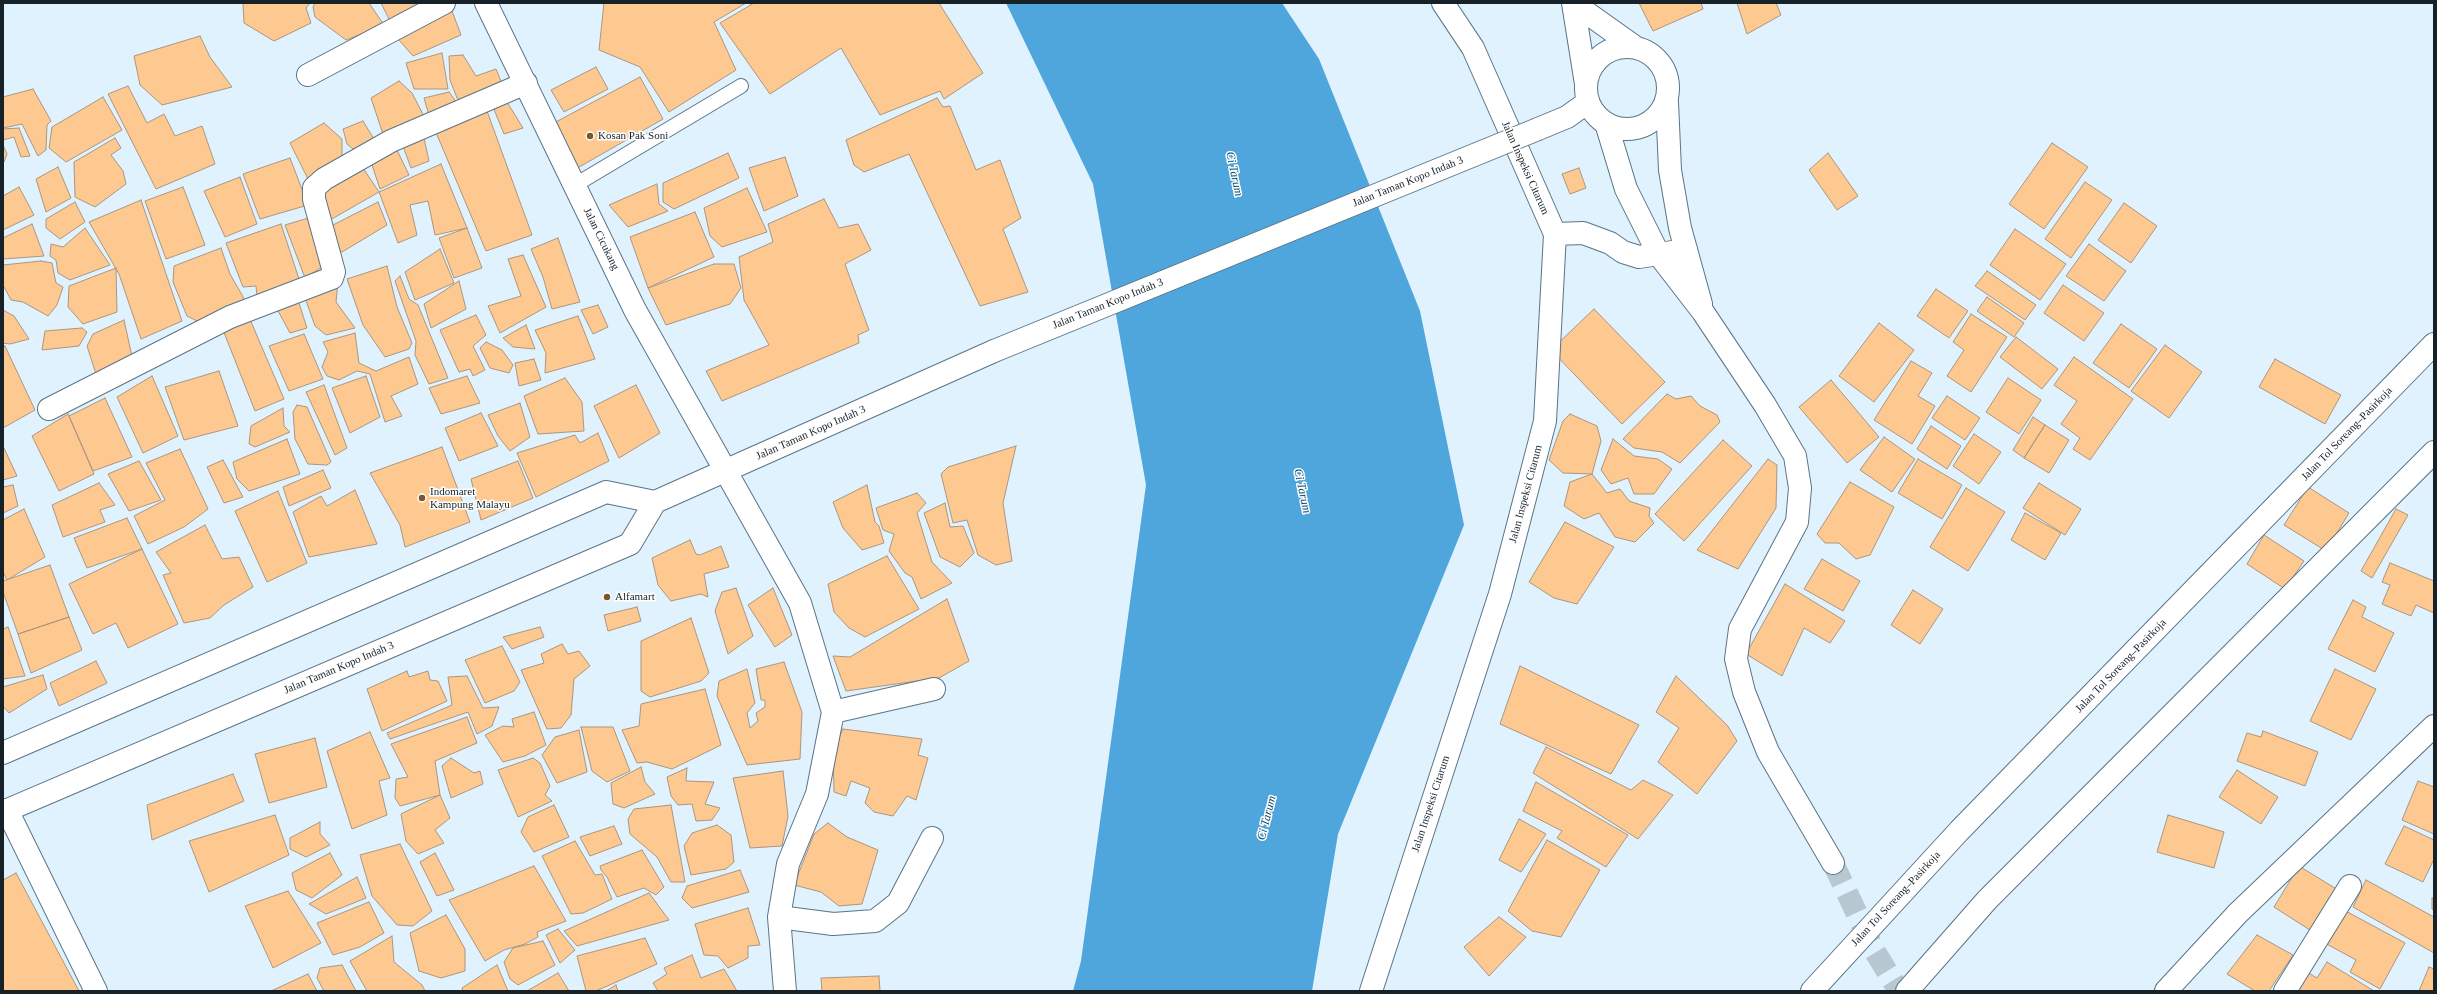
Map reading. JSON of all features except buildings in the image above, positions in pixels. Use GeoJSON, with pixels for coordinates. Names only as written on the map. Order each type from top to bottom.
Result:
{"type":"FeatureCollection","features":[{"type":"Feature","properties":{"kind":"main road"},"geometry":{"type":"LineString","coordinates":[[308,75],[444,3]]}},
{"type":"Feature","properties":{"kind":"main road","name":"Jalan Cicukang"},"geometry":{"type":"LineString","coordinates":[[486,3],[576,185],[635,310],[800,603],[833,712]]}},
{"type":"Feature","properties":{"kind":"main road","name":"Jalan Inspeksi Citarum"},"geometry":{"type":"LineString","coordinates":[[1371,991],[1500,594],[1545,421],[1555,234],[1473,48],[1444,3]]}},
{"type":"Feature","properties":{"kind":"main road"},"geometry":{"type":"LineString","coordinates":[[1573,3],[1635,47],[1649,52],[1659,62],[1667,74],[1669,88],[1666,102],[1670,170],[1686,250],[1703,312]]}},
{"type":"Feature","properties":{"kind":"main road"},"geometry":{"type":"LineString","coordinates":[[1573,3],[1594,107],[1626,189],[1659,255],[1703,312],[1765,405],[1795,456],[1800,488],[1797,522],[1740,629],[1736,659],[1744,692],[1768,752],[1833,863]]}},
{"type":"Feature","properties":{"kind":"main road"},"geometry":{"type":"LineString","coordinates":[[1635,47],[1621,47],[1607,52],[1592,67],[1594,107],[1620,129],[1634,129],[1648,124],[1659,115],[1666,102]]}},
{"type":"Feature","properties":{"kind":"main road"},"geometry":{"type":"LineString","coordinates":[[49,409],[230,317],[332,278],[334,272],[314,199],[314,188],[324,179],[391,141],[526,83]]}},
{"type":"Feature","properties":{"kind":"main road","name":"Jalan Taman Kopo Indah 3"},"geometry":{"type":"LineString","coordinates":[[5,811],[630,544],[655,502],[994,351],[1594,107]]}},
{"type":"Feature","properties":{"kind":"main road"},"geometry":{"type":"LineString","coordinates":[[1555,234],[1583,232],[1610,243],[1624,252],[1639,257],[1686,250]]}},
{"type":"Feature","properties":{"kind":"main road","name":"Jalan Tol Soreang–Pasirkoja"},"geometry":{"type":"LineString","coordinates":[[1812,991],[1959,831],[2434,344]]}},
{"type":"Feature","properties":{"kind":"main road"},"geometry":{"type":"LineString","coordinates":[[1907,991],[1987,900],[2434,452]]}},
{"type":"Feature","properties":{"kind":"main road"},"geometry":{"type":"LineString","coordinates":[[3,753],[606,492],[655,502]]}},
{"type":"Feature","properties":{"kind":"main road"},"geometry":{"type":"LineString","coordinates":[[785,991],[779,917],[788,864],[817,794],[833,712],[934,689]]}},
{"type":"Feature","properties":{"kind":"main road"},"geometry":{"type":"LineString","coordinates":[[2166,991],[2238,913],[2434,726]]}},
{"type":"Feature","properties":{"kind":"main road"},"geometry":{"type":"LineString","coordinates":[[5,811],[96,991]]}},
{"type":"Feature","properties":{"kind":"main road"},"geometry":{"type":"LineString","coordinates":[[779,917],[833,924],[875,921],[898,903],[932,838]]}},
{"type":"Feature","properties":{"kind":"main road"},"geometry":{"type":"LineString","coordinates":[[2285,991],[2350,886]]}},
{"type":"Feature","properties":{"kind":"lane"},"geometry":{"type":"LineString","coordinates":[[576,185],[742,86]]}},
{"type":"Feature","properties":{"kind":"water","name":"Ci Tarum"},"geometry":{"type":"Polygon","coordinates":[[[1006,3],[1282,3],[1319,59],[1420,311],[1464,525],[1338,834],[1312,991],[1073,991],[1081,961],[1146,485],[1093,184],[1006,3]]]}},
{"type":"Feature","properties":{"kind":"tunnel"},"geometry":{"type":"LineString","coordinates":[[1833,863],[1874,950],[1899,991]]}},
{"type":"Feature","properties":{"kind":"place","name":"Kosan Pak Soni"},"geometry":{"type":"Point","coordinates":[590,136]}},
{"type":"Feature","properties":{"kind":"place","name":"Indomaret Kampung Malayu"},"geometry":{"type":"Point","coordinates":[422,498]}},
{"type":"Feature","properties":{"kind":"place","name":"Alfamart"},"geometry":{"type":"Point","coordinates":[607,597]}}]}
